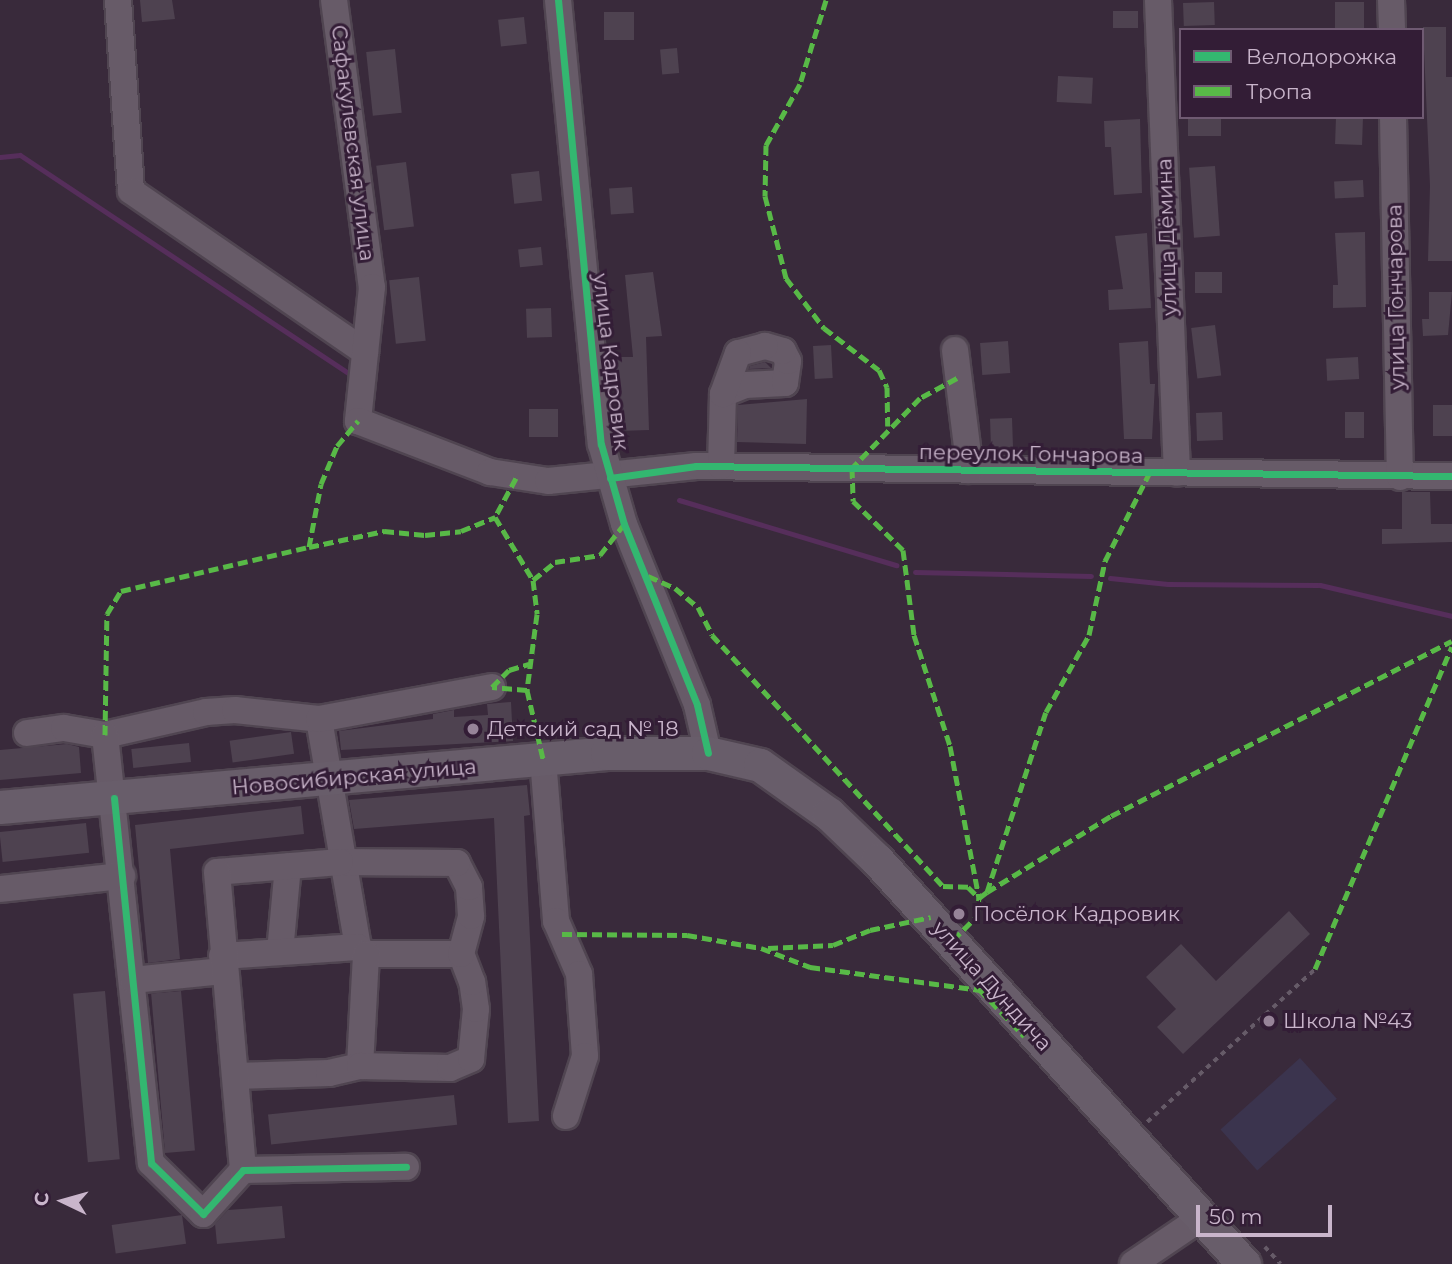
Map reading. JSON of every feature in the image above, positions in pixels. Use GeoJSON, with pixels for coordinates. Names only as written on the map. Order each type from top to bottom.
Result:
{"type":"FeatureCollection","features":[{"type":"Feature","properties":{"kind":"main road","name":"Новосибирская улица"},"geometry":{"type":"LineString","coordinates":[[0,807],[330,780],[543,759],[708,753]]}},
{"type":"Feature","properties":{"kind":"main road","name":"улица Дундича"},"geometry":{"type":"LineString","coordinates":[[708,753],[760,765],[829,814],[953,940],[1127,1140],[1244,1264]]}},
{"type":"Feature","properties":{"kind":"street"},"geometry":{"type":"LineString","coordinates":[[118,0],[131,191],[365,352]]}},
{"type":"Feature","properties":{"kind":"street","name":"Сафакулевская улица"},"geometry":{"type":"LineString","coordinates":[[334,0],[372,287],[365,352]]}},
{"type":"Feature","properties":{"kind":"street","name":"улица Кадровик"},"geometry":{"type":"LineString","coordinates":[[558,0],[593,392],[610,478],[697,705],[708,753]]}},
{"type":"Feature","properties":{"kind":"street","name":"улица Дёмина"},"geometry":{"type":"LineString","coordinates":[[1158,0],[1177,473]]}},
{"type":"Feature","properties":{"kind":"street"},"geometry":{"type":"LineString","coordinates":[[1391,0],[1392,28]]}},
{"type":"Feature","properties":{"kind":"street","name":"улица Гончарова"},"geometry":{"type":"LineString","coordinates":[[1393,119],[1400,477]]}},
{"type":"Feature","properties":{"kind":"street"},"geometry":{"type":"LineString","coordinates":[[955,350],[970,470]]}},
{"type":"Feature","properties":{"kind":"street","name":"переулок Гончарова"},"geometry":{"type":"LineString","coordinates":[[365,352],[358,421],[453,460],[516,478],[574,482],[650,470],[721,466],[1452,476]]}},
{"type":"Feature","properties":{"kind":"street"},"geometry":{"type":"LineString","coordinates":[[721,466],[723,394]]}},
{"type":"Feature","properties":{"kind":"street"},"geometry":{"type":"LineString","coordinates":[[27,733],[64,728],[90,729],[105,735],[206,712],[319,719],[492,687]]}},
{"type":"Feature","properties":{"kind":"street"},"geometry":{"type":"LineString","coordinates":[[319,719],[340,862],[362,950],[360,1066]]}},
{"type":"Feature","properties":{"kind":"street"},"geometry":{"type":"LineString","coordinates":[[105,735],[114,798],[151,1163],[203,1214],[243,1170],[217,872],[340,862],[457,863],[470,887],[471,916],[461,954],[472,982],[476,1009],[471,1059],[450,1068],[360,1066],[329,1073],[236,1076]]}},
{"type":"Feature","properties":{"kind":"street"},"geometry":{"type":"LineString","coordinates":[[543,759],[556,921],[579,974],[585,1056],[566,1116]]}},
{"type":"Feature","properties":{"kind":"street"},"geometry":{"type":"LineString","coordinates":[[280,952],[288,866]]}},
{"type":"Feature","properties":{"kind":"street"},"geometry":{"type":"LineString","coordinates":[[0,889],[122,876]]}},
{"type":"Feature","properties":{"kind":"street"},"geometry":{"type":"LineString","coordinates":[[133,980],[280,952],[362,950],[461,954]]}},
{"type":"Feature","properties":{"kind":"street"},"geometry":{"type":"LineString","coordinates":[[243,1170],[407,1167]]}},
{"type":"Feature","properties":{"kind":"street"},"geometry":{"type":"LineString","coordinates":[[1133,1264],[1201,1218]]}},
{"type":"Feature","properties":{"kind":"path"},"geometry":{"type":"LineString","coordinates":[[1127,1140],[1315,969]]}},
{"type":"Feature","properties":{"kind":"shaded area"},"geometry":{"type":"Polygon","coordinates":[[[1300,1058],[1337,1099],[1257,1170],[1220,1130],[1300,1058]]]}},
{"type":"Feature","properties":{"kind":"building"},"geometry":{"type":"Polygon","coordinates":[[[140,0],[172,0],[175,19],[142,22],[140,0]]]}},
{"type":"Feature","properties":{"kind":"building"},"geometry":{"type":"Polygon","coordinates":[[[1214,2],[1215,25],[1184,26],[1183,3],[1214,2]]]}},
{"type":"Feature","properties":{"kind":"building"},"geometry":{"type":"Polygon","coordinates":[[[1335,2],[1364,2],[1364,28],[1335,28],[1335,2]]]}},
{"type":"Feature","properties":{"kind":"building"},"geometry":{"type":"Polygon","coordinates":[[[1113,11],[1138,11],[1138,28],[1113,28],[1113,11]]]}},
{"type":"Feature","properties":{"kind":"building"},"geometry":{"type":"Polygon","coordinates":[[[604,12],[634,12],[634,40],[604,40],[604,12]]]}},
{"type":"Feature","properties":{"kind":"building"},"geometry":{"type":"Polygon","coordinates":[[[524,17],[527,44],[501,47],[498,20],[524,17]]]}},
{"type":"Feature","properties":{"kind":"building"},"geometry":{"type":"Polygon","coordinates":[[[1446,27],[1446,77],[1452,77],[1452,261],[1428,261],[1430,186],[1423,28],[1446,27]]]}},
{"type":"Feature","properties":{"kind":"building"},"geometry":{"type":"Polygon","coordinates":[[[677,48],[679,73],[662,74],[660,49],[677,48]]]}},
{"type":"Feature","properties":{"kind":"building"},"geometry":{"type":"Polygon","coordinates":[[[395,49],[402,113],[373,116],[366,52],[395,49]]]}},
{"type":"Feature","properties":{"kind":"building"},"geometry":{"type":"Polygon","coordinates":[[[1058,76],[1093,78],[1092,104],[1057,102],[1058,76]]]}},
{"type":"Feature","properties":{"kind":"building"},"geometry":{"type":"Polygon","coordinates":[[[1140,119],[1142,193],[1114,195],[1111,147],[1105,147],[1104,121],[1140,119]]]}},
{"type":"Feature","properties":{"kind":"building"},"geometry":{"type":"Polygon","coordinates":[[[1188,119],[1221,119],[1221,136],[1188,136],[1188,119]]]}},
{"type":"Feature","properties":{"kind":"building"},"geometry":{"type":"Polygon","coordinates":[[[1336,119],[1363,119],[1362,145],[1335,144],[1336,119]]]}},
{"type":"Feature","properties":{"kind":"building"},"geometry":{"type":"Polygon","coordinates":[[[406,162],[414,227],[384,230],[376,166],[406,162]]]}},
{"type":"Feature","properties":{"kind":"building"},"geometry":{"type":"Polygon","coordinates":[[[1215,166],[1220,236],[1194,238],[1189,168],[1215,166]]]}},
{"type":"Feature","properties":{"kind":"building"},"geometry":{"type":"Polygon","coordinates":[[[539,171],[542,201],[514,204],[511,174],[539,171]]]}},
{"type":"Feature","properties":{"kind":"building"},"geometry":{"type":"Polygon","coordinates":[[[1363,180],[1364,197],[1335,198],[1334,182],[1363,180]]]}},
{"type":"Feature","properties":{"kind":"building"},"geometry":{"type":"Polygon","coordinates":[[[632,187],[634,213],[611,215],[609,189],[632,187]]]}},
{"type":"Feature","properties":{"kind":"building"},"geometry":{"type":"Polygon","coordinates":[[[1365,232],[1366,307],[1333,308],[1333,285],[1338,285],[1335,233],[1365,232]]]}},
{"type":"Feature","properties":{"kind":"building"},"geometry":{"type":"Polygon","coordinates":[[[1147,233],[1151,308],[1109,310],[1108,290],[1123,289],[1115,236],[1147,233]]]}},
{"type":"Feature","properties":{"kind":"building"},"geometry":{"type":"Polygon","coordinates":[[[541,247],[543,265],[520,267],[518,249],[541,247]]]}},
{"type":"Feature","properties":{"kind":"building"},"geometry":{"type":"Polygon","coordinates":[[[653,272],[662,336],[646,337],[649,430],[618,431],[615,357],[633,357],[625,275],[653,272]]]}},
{"type":"Feature","properties":{"kind":"building"},"geometry":{"type":"Polygon","coordinates":[[[1195,272],[1222,272],[1222,293],[1195,293],[1195,272]]]}},
{"type":"Feature","properties":{"kind":"building"},"geometry":{"type":"Polygon","coordinates":[[[419,277],[426,341],[396,344],[389,280],[419,277]]]}},
{"type":"Feature","properties":{"kind":"building"},"geometry":{"type":"Polygon","coordinates":[[[1429,292],[1452,292],[1448,335],[1423,336],[1422,319],[1429,319],[1429,292]]]}},
{"type":"Feature","properties":{"kind":"building"},"geometry":{"type":"Polygon","coordinates":[[[551,308],[552,337],[527,338],[526,309],[551,308]]]}},
{"type":"Feature","properties":{"kind":"building"},"geometry":{"type":"Polygon","coordinates":[[[1215,325],[1221,376],[1197,379],[1191,328],[1215,325]]]}},
{"type":"Feature","properties":{"kind":"building"},"geometry":{"type":"Polygon","coordinates":[[[1008,341],[1010,373],[982,375],[980,343],[1008,341]]]}},
{"type":"Feature","properties":{"kind":"building"},"geometry":{"type":"Polygon","coordinates":[[[1148,341],[1150,384],[1155,384],[1152,439],[1124,439],[1119,343],[1148,341]]]}},
{"type":"Feature","properties":{"kind":"building"},"geometry":{"type":"Polygon","coordinates":[[[831,345],[833,378],[815,379],[813,346],[831,345]]]}},
{"type":"Feature","properties":{"kind":"building"},"geometry":{"type":"Polygon","coordinates":[[[1358,357],[1359,379],[1327,381],[1326,359],[1358,357]]]}},
{"type":"Feature","properties":{"kind":"building"},"geometry":{"type":"Polygon","coordinates":[[[765,362],[771,368],[749,369],[750,366],[765,362]]]}},
{"type":"Feature","properties":{"kind":"building"},"geometry":{"type":"Polygon","coordinates":[[[807,399],[806,444],[737,442],[738,405],[807,399]]]}},
{"type":"Feature","properties":{"kind":"building"},"geometry":{"type":"Polygon","coordinates":[[[1433,405],[1452,405],[1452,436],[1433,436],[1433,405]]]}},
{"type":"Feature","properties":{"kind":"building"},"geometry":{"type":"Polygon","coordinates":[[[529,409],[558,409],[558,437],[529,437],[529,409]]]}},
{"type":"Feature","properties":{"kind":"building"},"geometry":{"type":"Polygon","coordinates":[[[1222,412],[1223,440],[1197,441],[1196,413],[1222,412]]]}},
{"type":"Feature","properties":{"kind":"building"},"geometry":{"type":"Polygon","coordinates":[[[1345,412],[1364,412],[1364,438],[1345,438],[1345,412]]]}},
{"type":"Feature","properties":{"kind":"building"},"geometry":{"type":"Polygon","coordinates":[[[1012,418],[1013,447],[991,448],[990,419],[1012,418]]]}},
{"type":"Feature","properties":{"kind":"building"},"geometry":{"type":"Polygon","coordinates":[[[1402,492],[1430,492],[1431,524],[1452,524],[1452,542],[1382,544],[1382,529],[1402,529],[1402,492]]]}},
{"type":"Feature","properties":{"kind":"building"},"geometry":{"type":"Polygon","coordinates":[[[511,702],[513,741],[341,750],[339,731],[433,719],[433,714],[454,710],[454,717],[488,715],[487,704],[511,702]]]}},
{"type":"Feature","properties":{"kind":"building"},"geometry":{"type":"Polygon","coordinates":[[[291,732],[294,754],[233,762],[230,741],[291,732]]]}},
{"type":"Feature","properties":{"kind":"building"},"geometry":{"type":"Polygon","coordinates":[[[189,743],[191,762],[133,768],[131,749],[189,743]]]}},
{"type":"Feature","properties":{"kind":"building"},"geometry":{"type":"Polygon","coordinates":[[[67,744],[79,747],[81,773],[0,780],[0,750],[67,744]]]}},
{"type":"Feature","properties":{"kind":"building"},"geometry":{"type":"Polygon","coordinates":[[[527,785],[530,815],[524,816],[539,1121],[508,1123],[494,818],[354,829],[349,800],[527,785]]]}},
{"type":"Feature","properties":{"kind":"building"},"geometry":{"type":"Polygon","coordinates":[[[301,806],[304,834],[170,849],[180,959],[148,963],[135,825],[301,806]]]}},
{"type":"Feature","properties":{"kind":"building"},"geometry":{"type":"Polygon","coordinates":[[[86,823],[89,853],[3,862],[0,832],[86,823]]]}},
{"type":"Feature","properties":{"kind":"building"},"geometry":{"type":"Polygon","coordinates":[[[1289,911],[1310,934],[1183,1054],[1157,1027],[1176,1009],[1146,977],[1181,944],[1216,981],[1289,911]]]}},
{"type":"Feature","properties":{"kind":"building"},"geometry":{"type":"Polygon","coordinates":[[[105,991],[120,1159],[88,1162],[73,994],[105,991]]]}},
{"type":"Feature","properties":{"kind":"building"},"geometry":{"type":"Polygon","coordinates":[[[181,991],[195,1150],[165,1153],[151,994],[181,991]]]}},
{"type":"Feature","properties":{"kind":"building"},"geometry":{"type":"Polygon","coordinates":[[[454,1095],[457,1125],[271,1144],[268,1115],[454,1095]]]}},
{"type":"Feature","properties":{"kind":"building"},"geometry":{"type":"Polygon","coordinates":[[[282,1206],[285,1238],[217,1244],[215,1224],[228,1210],[282,1206]]]}},
{"type":"Feature","properties":{"kind":"building"},"geometry":{"type":"Polygon","coordinates":[[[182,1215],[186,1244],[116,1254],[112,1225],[182,1215]]]}},
{"type":"Feature","properties":{"kind":"waterway"},"geometry":{"type":"LineString","coordinates":[[0,157],[20,155],[351,375]]}},
{"type":"Feature","properties":{"kind":"waterway"},"geometry":{"type":"LineString","coordinates":[[679,500],[896,565]]}},
{"type":"Feature","properties":{"kind":"waterway"},"geometry":{"type":"LineString","coordinates":[[915,572],[1091,576]]}},
{"type":"Feature","properties":{"kind":"waterway"},"geometry":{"type":"LineString","coordinates":[[1110,578],[1168,584],[1320,585],[1452,616]]}},
{"type":"Feature","properties":{"kind":"marked path"},"geometry":{"type":"LineString","coordinates":[[826,0],[800,84],[766,145],[765,196],[786,278],[824,328],[879,370],[887,387],[888,426]]}},
{"type":"Feature","properties":{"kind":"marked path"},"geometry":{"type":"LineString","coordinates":[[957,378],[920,398],[852,468],[853,501],[903,550],[914,635],[950,746],[979,898]]}},
{"type":"Feature","properties":{"kind":"marked path"},"geometry":{"type":"LineString","coordinates":[[105,735],[107,614],[121,591],[309,547],[321,484],[337,446],[358,421]]}},
{"type":"Feature","properties":{"kind":"marked path"},"geometry":{"type":"LineString","coordinates":[[953,940],[977,916],[979,898],[987,892],[1046,712],[1089,635],[1105,561],[1149,474]]}},
{"type":"Feature","properties":{"kind":"marked path"},"geometry":{"type":"LineString","coordinates":[[516,478],[495,517],[533,580],[537,614],[527,690],[543,759]]}},
{"type":"Feature","properties":{"kind":"marked path"},"geometry":{"type":"LineString","coordinates":[[309,547],[384,531],[425,535],[461,531],[495,517]]}},
{"type":"Feature","properties":{"kind":"marked path"},"geometry":{"type":"LineString","coordinates":[[533,580],[555,562],[600,555],[624,524]]}},
{"type":"Feature","properties":{"kind":"marked path"},"geometry":{"type":"LineString","coordinates":[[648,576],[675,588],[698,607],[712,635],[943,886],[968,887],[979,898]]}},
{"type":"Feature","properties":{"kind":"marked path"},"geometry":{"type":"LineString","coordinates":[[987,892],[1111,816],[1452,641]]}},
{"type":"Feature","properties":{"kind":"marked path"},"geometry":{"type":"LineString","coordinates":[[1315,969],[1452,647]]}},
{"type":"Feature","properties":{"kind":"marked path"},"geometry":{"type":"LineString","coordinates":[[527,690],[492,687],[509,670],[529,664]]}},
{"type":"Feature","properties":{"kind":"marked path"},"geometry":{"type":"LineString","coordinates":[[768,948],[833,945],[870,930],[931,917]]}},
{"type":"Feature","properties":{"kind":"marked path"},"geometry":{"type":"LineString","coordinates":[[562,934],[687,935],[761,948],[810,967],[980,990],[1024,1036]]}},
{"type":"Feature","properties":{"kind":"cycle path"},"geometry":{"type":"LineString","coordinates":[[558,0],[601,444],[624,524],[697,705],[708,753]]}},
{"type":"Feature","properties":{"kind":"cycle path"},"geometry":{"type":"LineString","coordinates":[[610,478],[696,466],[1452,476]]}},
{"type":"Feature","properties":{"kind":"cycle path"},"geometry":{"type":"LineString","coordinates":[[114,798],[151,1163],[203,1214],[243,1170],[406,1167]]}},
{"type":"Feature","properties":{"kind":"place","name":"Детский сад № 18"},"geometry":{"type":"Point","coordinates":[473,729]}},
{"type":"Feature","properties":{"kind":"place","name":"Посёлок Кадровик"},"geometry":{"type":"Point","coordinates":[959,914]}},
{"type":"Feature","properties":{"kind":"place","name":"Школа №43"},"geometry":{"type":"Point","coordinates":[1269,1021]}}]}
